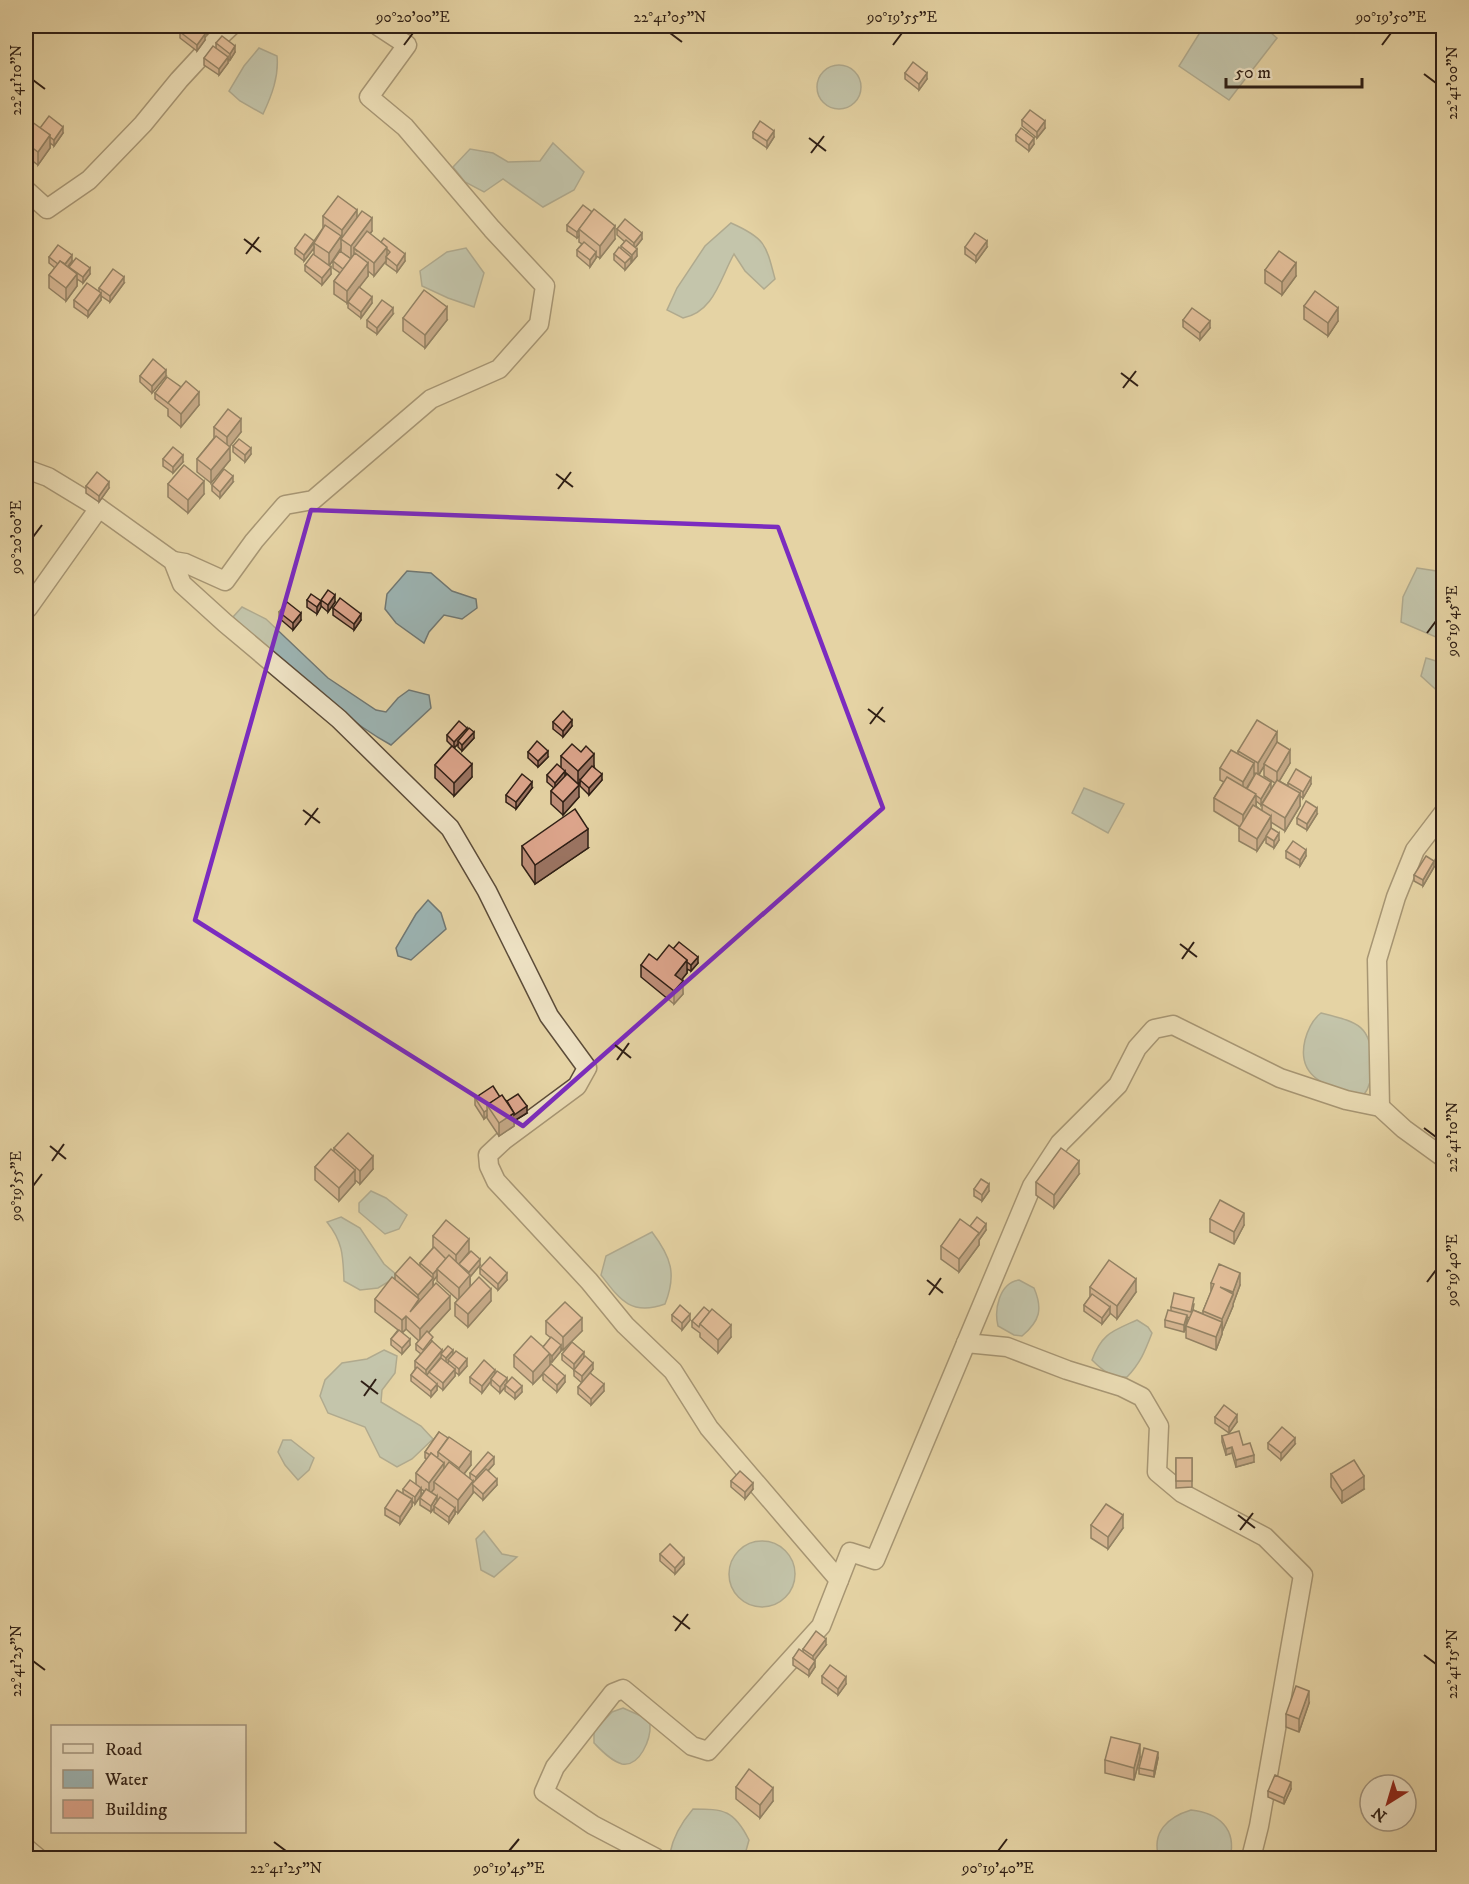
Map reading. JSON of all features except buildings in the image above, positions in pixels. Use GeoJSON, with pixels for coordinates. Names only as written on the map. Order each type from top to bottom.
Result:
{"type":"FeatureCollection","features":[{"type":"Feature","properties":{"kind":"street"},"geometry":{"type":"LineString","coordinates":[[26,190],[47,209],[89,180],[231,26]]}},
{"type":"Feature","properties":{"kind":"street"},"geometry":{"type":"LineString","coordinates":[[26,469],[48,477],[99,508],[173,561],[185,562],[225,581],[254,541],[285,505],[313,500],[431,399],[499,369],[539,324],[545,286],[492,229],[405,127],[369,97],[407,45],[378,26]]}},
{"type":"Feature","properties":{"kind":"street"},"geometry":{"type":"LineString","coordinates":[[26,605],[28,608],[99,508]]}},
{"type":"Feature","properties":{"kind":"street"},"geometry":{"type":"LineString","coordinates":[[173,561],[182,584],[339,718],[450,828],[487,891],[549,1016],[587,1068],[577,1086],[504,1140],[488,1155],[492,1174],[589,1281],[625,1325],[673,1371],[709,1428],[839,1580]]}},
{"type":"Feature","properties":{"kind":"street"},"geometry":{"type":"LineString","coordinates":[[1380,1107],[1377,960],[1396,897],[1415,850],[1443,812]]}},
{"type":"Feature","properties":{"kind":"street"},"geometry":{"type":"LineString","coordinates":[[656,1858],[593,1825],[544,1792],[555,1767],[614,1693],[623,1689],[692,1746],[708,1751],[821,1626],[850,1552],[875,1560],[1032,1186],[1060,1143],[1118,1085],[1137,1048],[1154,1029],[1173,1025],[1280,1078],[1346,1100],[1380,1107],[1404,1129],[1443,1158]]}},
{"type":"Feature","properties":{"kind":"street"},"geometry":{"type":"LineString","coordinates":[[966,1343],[1007,1347],[1067,1370],[1122,1387],[1142,1397],[1159,1426],[1157,1472],[1182,1493],[1265,1537],[1303,1575],[1259,1826],[1251,1858]]}},
{"type":"Feature","properties":{"kind":"street"},"geometry":{"type":"LineString","coordinates":[[26,1848],[38,1858]]}},
{"type":"Feature","properties":{"kind":"highlighted area"},"geometry":{"type":"Polygon","coordinates":[[[311,510],[778,527],[883,808],[523,1126],[195,920],[311,510]]]}},
{"type":"Feature","properties":{"kind":"water"},"geometry":{"type":"Polygon","coordinates":[[[1204,26],[1263,26],[1277,38],[1229,100],[1179,66],[1204,26]]]}},
{"type":"Feature","properties":{"kind":"water"},"geometry":{"type":"Polygon","coordinates":[[[259,48],[277,56],[274,85],[263,114],[240,101],[229,91],[244,66],[259,48]]]}},
{"type":"Feature","properties":{"kind":"water"},"geometry":{"type":"Polygon","coordinates":[[[839,65],[854,72],[861,87],[854,102],[839,109],[824,102],[817,87],[824,72],[839,65]]]}},
{"type":"Feature","properties":{"kind":"water"},"geometry":{"type":"Polygon","coordinates":[[[553,143],[584,172],[574,190],[543,207],[503,179],[484,192],[465,182],[453,167],[470,149],[493,153],[508,162],[540,161],[553,143]]]}},
{"type":"Feature","properties":{"kind":"water"},"geometry":{"type":"Polygon","coordinates":[[[731,223],[751,233],[762,243],[775,279],[764,289],[745,271],[734,254],[715,293],[702,309],[694,315],[683,318],[667,310],[677,288],[705,246],[731,223]]]}},
{"type":"Feature","properties":{"kind":"water"},"geometry":{"type":"Polygon","coordinates":[[[466,248],[484,273],[474,307],[422,286],[420,271],[447,252],[466,248]]]}},
{"type":"Feature","properties":{"kind":"water"},"geometry":{"type":"Polygon","coordinates":[[[1417,568],[1443,572],[1443,634],[1438,638],[1401,622],[1403,597],[1417,568]]]}},
{"type":"Feature","properties":{"kind":"water"},"geometry":{"type":"Polygon","coordinates":[[[407,571],[431,573],[452,591],[476,599],[477,608],[462,619],[444,615],[429,632],[424,643],[396,623],[385,609],[387,594],[407,571]]]}},
{"type":"Feature","properties":{"kind":"water"},"geometry":{"type":"Polygon","coordinates":[[[242,607],[266,619],[328,678],[376,710],[386,712],[398,698],[409,690],[429,695],[431,708],[391,745],[353,721],[233,617],[242,607]]]}},
{"type":"Feature","properties":{"kind":"water"},"geometry":{"type":"Polygon","coordinates":[[[1426,658],[1443,663],[1443,696],[1421,676],[1426,658]]]}},
{"type":"Feature","properties":{"kind":"water"},"geometry":{"type":"Polygon","coordinates":[[[1084,788],[1124,804],[1108,833],[1072,813],[1084,788]]]}},
{"type":"Feature","properties":{"kind":"water"},"geometry":{"type":"Polygon","coordinates":[[[428,900],[441,913],[446,929],[411,960],[398,956],[396,948],[416,914],[428,900]]]}},
{"type":"Feature","properties":{"kind":"water"},"geometry":{"type":"Polygon","coordinates":[[[1321,1013],[1353,1023],[1360,1027],[1369,1040],[1371,1077],[1363,1096],[1329,1086],[1311,1074],[1306,1065],[1303,1054],[1306,1036],[1309,1028],[1321,1013]]]}},
{"type":"Feature","properties":{"kind":"water"},"geometry":{"type":"Polygon","coordinates":[[[371,1191],[386,1198],[407,1215],[399,1229],[385,1234],[359,1212],[359,1203],[371,1191]]]}},
{"type":"Feature","properties":{"kind":"water"},"geometry":{"type":"Polygon","coordinates":[[[341,1217],[360,1228],[384,1264],[398,1276],[378,1288],[360,1290],[344,1281],[341,1250],[327,1222],[341,1217]]]}},
{"type":"Feature","properties":{"kind":"water"},"geometry":{"type":"Polygon","coordinates":[[[652,1232],[668,1258],[671,1275],[669,1293],[665,1304],[635,1307],[614,1292],[601,1275],[606,1256],[652,1232]]]}},
{"type":"Feature","properties":{"kind":"water"},"geometry":{"type":"Polygon","coordinates":[[[1019,1280],[1034,1288],[1039,1308],[1033,1325],[1022,1336],[1014,1335],[998,1326],[997,1320],[998,1305],[1003,1292],[1012,1282],[1019,1280]]]}},
{"type":"Feature","properties":{"kind":"water"},"geometry":{"type":"Polygon","coordinates":[[[1137,1320],[1148,1327],[1152,1333],[1142,1356],[1127,1377],[1108,1373],[1092,1360],[1096,1351],[1109,1334],[1137,1320]]]}},
{"type":"Feature","properties":{"kind":"water"},"geometry":{"type":"Polygon","coordinates":[[[384,1350],[397,1356],[395,1373],[382,1390],[381,1402],[421,1426],[433,1439],[412,1459],[397,1467],[380,1457],[365,1427],[328,1413],[320,1396],[325,1380],[342,1363],[367,1359],[384,1350]]]}},
{"type":"Feature","properties":{"kind":"water"},"geometry":{"type":"Polygon","coordinates":[[[283,1440],[291,1440],[314,1458],[309,1470],[298,1480],[285,1465],[278,1452],[283,1440]]]}},
{"type":"Feature","properties":{"kind":"water"},"geometry":{"type":"Polygon","coordinates":[[[484,1531],[502,1554],[517,1557],[494,1577],[481,1570],[476,1539],[484,1531]]]}},
{"type":"Feature","properties":{"kind":"water"},"geometry":{"type":"Polygon","coordinates":[[[755,1541],[769,1541],[781,1546],[790,1555],[795,1574],[793,1587],[786,1598],[769,1607],[755,1607],[743,1602],[734,1593],[729,1581],[729,1567],[734,1555],[743,1546],[755,1541]]]}},
{"type":"Feature","properties":{"kind":"water"},"geometry":{"type":"Polygon","coordinates":[[[623,1708],[641,1716],[650,1724],[649,1737],[643,1751],[639,1757],[628,1764],[614,1760],[594,1743],[594,1731],[612,1712],[623,1708]]]}},
{"type":"Feature","properties":{"kind":"water"},"geometry":{"type":"Polygon","coordinates":[[[693,1809],[720,1811],[733,1817],[749,1840],[744,1858],[674,1858],[670,1853],[673,1841],[693,1809]]]}},
{"type":"Feature","properties":{"kind":"water"},"geometry":{"type":"Polygon","coordinates":[[[1191,1810],[1210,1815],[1224,1824],[1231,1839],[1230,1858],[1159,1858],[1157,1841],[1163,1827],[1175,1817],[1191,1810]]]}}]}
